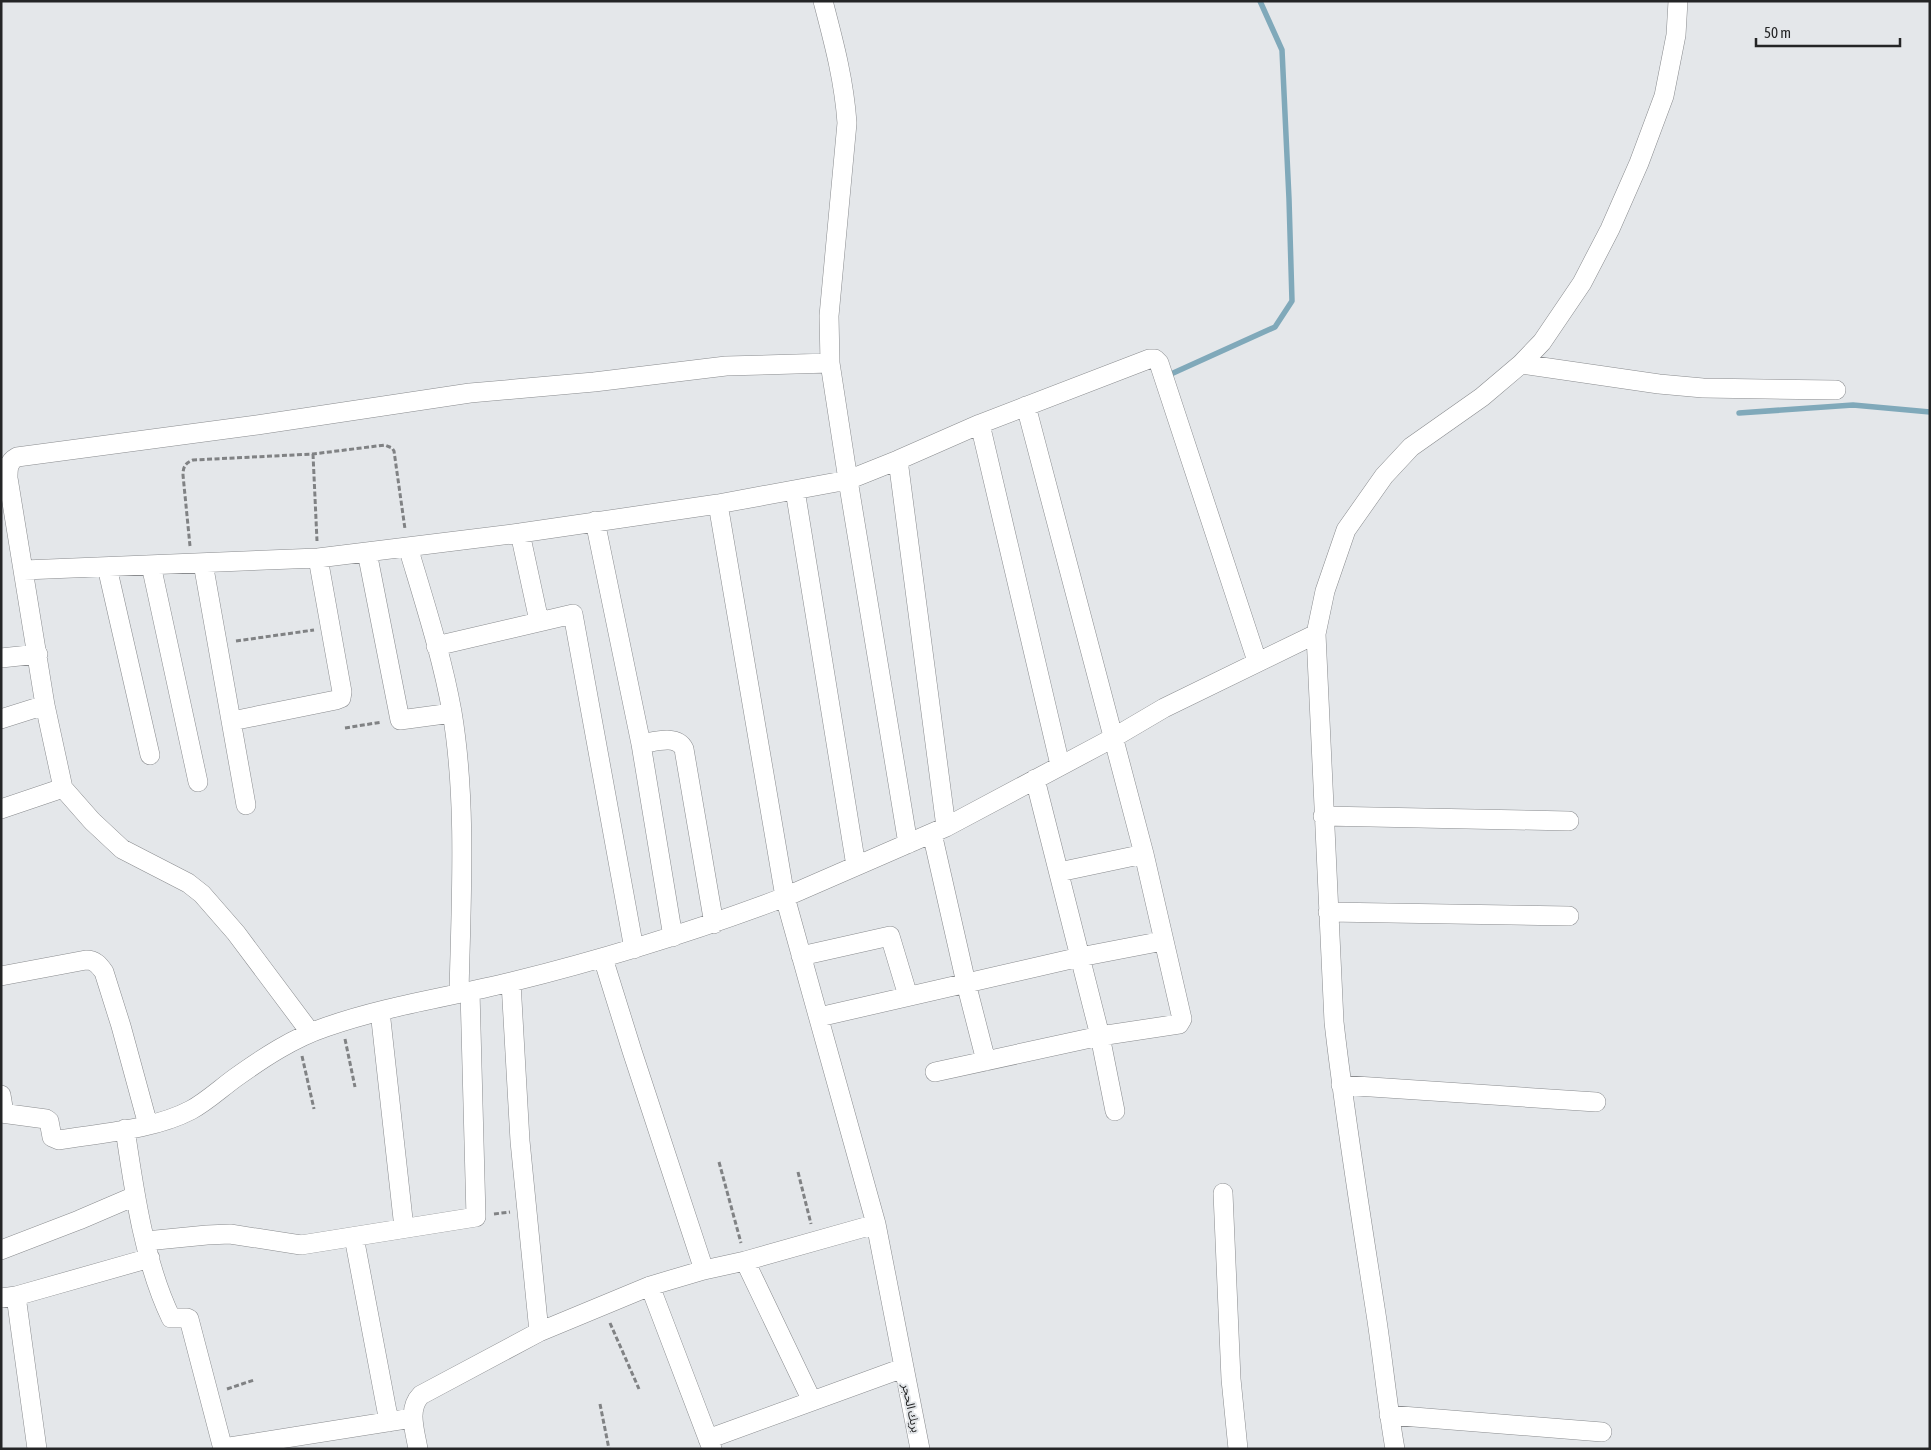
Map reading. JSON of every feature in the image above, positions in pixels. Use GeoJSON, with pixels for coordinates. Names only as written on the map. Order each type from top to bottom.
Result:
{"type":"FeatureCollection","features":[{"type":"Feature","properties":{"kind":"street"},"geometry":{"type":"LineString","coordinates":[[823,1],[841,66],[847,123],[829,316],[830,363],[908,844]]}},
{"type":"Feature","properties":{"kind":"street"},"geometry":{"type":"LineString","coordinates":[[1395,1449],[1380,1336],[1341,1085],[1334,1022],[1316,634],[1325,591],[1346,530],[1384,476],[1411,447],[1482,397],[1521,364],[1542,342],[1582,283],[1610,229],[1639,163],[1664,96],[1676,35],[1678,1]]}},
{"type":"Feature","properties":{"kind":"street"},"geometry":{"type":"LineString","coordinates":[[24,570],[318,558],[520,533],[718,504],[795,490],[848,480],[980,424],[1149,359],[1155,359],[1159,363],[1257,661]]}},
{"type":"Feature","properties":{"kind":"street"},"geometry":{"type":"LineString","coordinates":[[304,1035],[236,933],[202,894],[188,883],[122,849],[92,821],[63,788],[45,705],[8,478],[9,464],[17,457],[323,416],[470,393],[594,382],[726,366],[830,363]]}},
{"type":"Feature","properties":{"kind":"street"},"geometry":{"type":"LineString","coordinates":[[1521,364],[1659,384],[1703,388],[1836,390]]}},
{"type":"Feature","properties":{"kind":"street"},"geometry":{"type":"LineString","coordinates":[[934,1072],[1100,1036],[1182,1022],[1144,854],[1026,406]]}},
{"type":"Feature","properties":{"kind":"street"},"geometry":{"type":"LineString","coordinates":[[980,424],[1060,765]]}},
{"type":"Feature","properties":{"kind":"street"},"geometry":{"type":"LineString","coordinates":[[898,460],[939,830],[966,982],[986,1061]]}},
{"type":"Feature","properties":{"kind":"street"},"geometry":{"type":"LineString","coordinates":[[795,490],[856,866]]}},
{"type":"Feature","properties":{"kind":"street","name":"بريك الحجر"},"geometry":{"type":"LineString","coordinates":[[718,504],[785,897],[876,1224],[920,1449]]}},
{"type":"Feature","properties":{"kind":"street"},"geometry":{"type":"LineString","coordinates":[[595,521],[641,744],[673,937]]}},
{"type":"Feature","properties":{"kind":"street"},"geometry":{"type":"LineString","coordinates":[[520,533],[540,621]]}},
{"type":"Feature","properties":{"kind":"street"},"geometry":{"type":"LineString","coordinates":[[37,1449],[8,1297],[148,1250],[207,1235],[230,1234],[301,1245],[476,1217],[464,992],[460,790],[452,713],[436,646],[408,547]]}},
{"type":"Feature","properties":{"kind":"street"},"geometry":{"type":"LineString","coordinates":[[367,552],[400,720],[452,713]]}},
{"type":"Feature","properties":{"kind":"street"},"geometry":{"type":"LineString","coordinates":[[232,721],[341,698],[342,692],[329,628],[318,558]]}},
{"type":"Feature","properties":{"kind":"street"},"geometry":{"type":"LineString","coordinates":[[198,563],[218,644],[246,805]]}},
{"type":"Feature","properties":{"kind":"street"},"geometry":{"type":"LineString","coordinates":[[151,565],[198,782]]}},
{"type":"Feature","properties":{"kind":"street"},"geometry":{"type":"LineString","coordinates":[[108,567],[150,755]]}},
{"type":"Feature","properties":{"kind":"street"},"geometry":{"type":"LineString","coordinates":[[436,646],[573,614],[634,949]]}},
{"type":"Feature","properties":{"kind":"street"},"geometry":{"type":"LineString","coordinates":[[2,1107],[46,1119],[49,1121],[52,1137],[56,1140],[172,1119],[193,1109],[260,1061],[304,1035],[342,1021],[511,982],[603,958],[714,924],[785,897],[939,830],[1113,738],[1164,708],[1257,661],[1316,634]]}},
{"type":"Feature","properties":{"kind":"street"},"geometry":{"type":"LineString","coordinates":[[1,658],[38,654]]}},
{"type":"Feature","properties":{"kind":"street"},"geometry":{"type":"LineString","coordinates":[[1,719],[45,705]]}},
{"type":"Feature","properties":{"kind":"street"},"geometry":{"type":"LineString","coordinates":[[641,744],[673,740],[682,745],[684,749],[714,924]]}},
{"type":"Feature","properties":{"kind":"street"},"geometry":{"type":"LineString","coordinates":[[1035,779],[1100,1036],[1115,1111]]}},
{"type":"Feature","properties":{"kind":"street"},"geometry":{"type":"LineString","coordinates":[[1,808],[63,788]]}},
{"type":"Feature","properties":{"kind":"street"},"geometry":{"type":"LineString","coordinates":[[1323,816],[1569,821]]}},
{"type":"Feature","properties":{"kind":"street"},"geometry":{"type":"LineString","coordinates":[[1059,872],[1144,854]]}},
{"type":"Feature","properties":{"kind":"street"},"geometry":{"type":"LineString","coordinates":[[1328,912],[1569,916]]}},
{"type":"Feature","properties":{"kind":"street"},"geometry":{"type":"LineString","coordinates":[[801,956],[890,936],[908,996]]}},
{"type":"Feature","properties":{"kind":"street"},"geometry":{"type":"LineString","coordinates":[[819,1017],[966,982],[1163,941]]}},
{"type":"Feature","properties":{"kind":"street"},"geometry":{"type":"LineString","coordinates":[[603,958],[634,1060],[704,1270]]}},
{"type":"Feature","properties":{"kind":"street"},"geometry":{"type":"LineString","coordinates":[[1,976],[86,960],[91,960],[100,965],[104,972],[121,1026],[148,1124]]}},
{"type":"Feature","properties":{"kind":"street"},"geometry":{"type":"LineString","coordinates":[[511,982],[525,1210],[539,1332]]}},
{"type":"Feature","properties":{"kind":"street"},"geometry":{"type":"LineString","coordinates":[[380,1011],[404,1228]]}},
{"type":"Feature","properties":{"kind":"street"},"geometry":{"type":"LineString","coordinates":[[1341,1085],[1596,1102]]}},
{"type":"Feature","properties":{"kind":"street"},"geometry":{"type":"LineString","coordinates":[[125,1129],[135,1196],[148,1250],[170,1317],[172,1319],[185,1317],[190,1319],[223,1449],[412,1418]]}},
{"type":"Feature","properties":{"kind":"street"},"geometry":{"type":"LineString","coordinates":[[1222,1193],[1231,1379],[1238,1449]]}},
{"type":"Feature","properties":{"kind":"street"},"geometry":{"type":"LineString","coordinates":[[1,1250],[135,1196]]}},
{"type":"Feature","properties":{"kind":"street"},"geometry":{"type":"LineString","coordinates":[[418,1449],[412,1418],[414,1402],[421,1395],[539,1332],[650,1286],[876,1224]]}},
{"type":"Feature","properties":{"kind":"street"},"geometry":{"type":"LineString","coordinates":[[354,1237],[389,1422]]}},
{"type":"Feature","properties":{"kind":"street"},"geometry":{"type":"LineString","coordinates":[[745,1261],[812,1401]]}},
{"type":"Feature","properties":{"kind":"street"},"geometry":{"type":"LineString","coordinates":[[650,1286],[710,1444],[812,1401],[903,1368]]}},
{"type":"Feature","properties":{"kind":"street"},"geometry":{"type":"LineString","coordinates":[[1389,1415],[1602,1432]]}},
{"type":"Feature","properties":{"kind":"path"},"geometry":{"type":"LineString","coordinates":[[198,563],[183,475],[183,469],[188,462],[193,460],[313,454],[385,445],[394,451],[408,547]]}},
{"type":"Feature","properties":{"kind":"path"},"geometry":{"type":"LineString","coordinates":[[313,454],[318,558]]}},
{"type":"Feature","properties":{"kind":"path"},"geometry":{"type":"LineString","coordinates":[[218,644],[329,628]]}},
{"type":"Feature","properties":{"kind":"path"},"geometry":{"type":"LineString","coordinates":[[345,728],[400,720]]}},
{"type":"Feature","properties":{"kind":"path"},"geometry":{"type":"LineString","coordinates":[[342,1021],[355,1087]]}},
{"type":"Feature","properties":{"kind":"path"},"geometry":{"type":"LineString","coordinates":[[304,1035],[314,1109]]}},
{"type":"Feature","properties":{"kind":"path"},"geometry":{"type":"LineString","coordinates":[[719,1162],[745,1261]]}},
{"type":"Feature","properties":{"kind":"path"},"geometry":{"type":"LineString","coordinates":[[798,1172],[816,1242]]}},
{"type":"Feature","properties":{"kind":"path"},"geometry":{"type":"LineString","coordinates":[[476,1217],[525,1210]]}},
{"type":"Feature","properties":{"kind":"path"},"geometry":{"type":"LineString","coordinates":[[602,1305],[639,1389]]}},
{"type":"Feature","properties":{"kind":"path"},"geometry":{"type":"LineString","coordinates":[[209,1394],[254,1380]]}},
{"type":"Feature","properties":{"kind":"path"},"geometry":{"type":"LineString","coordinates":[[600,1404],[609,1449]]}},
{"type":"Feature","properties":{"kind":"waterway"},"geometry":{"type":"LineString","coordinates":[[1171,374],[1275,327],[1292,301],[1282,50],[1260,1]]}},
{"type":"Feature","properties":{"kind":"waterway"},"geometry":{"type":"LineString","coordinates":[[1739,413],[1853,405],[1930,412]]}}]}
